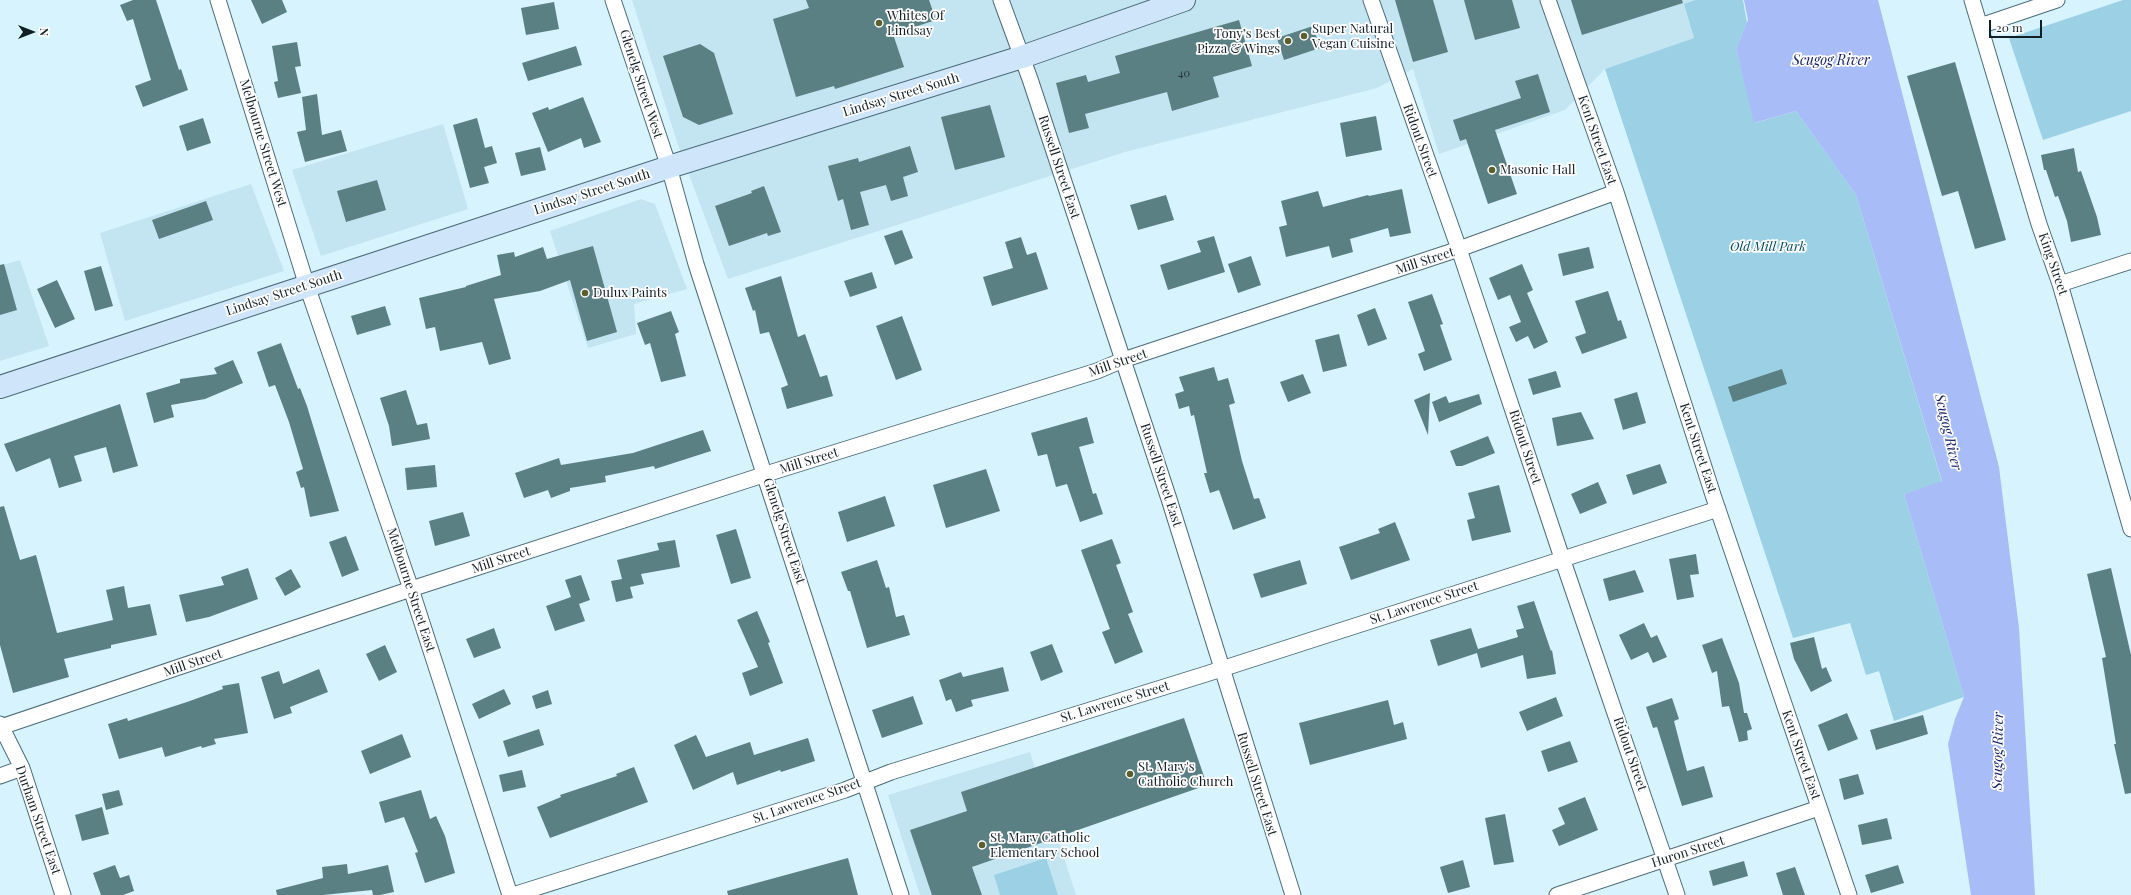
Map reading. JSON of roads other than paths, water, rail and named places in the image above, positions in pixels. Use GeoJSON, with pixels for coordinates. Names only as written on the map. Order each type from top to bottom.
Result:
{"type":"FeatureCollection","features":[{"type":"Feature","properties":{"kind":"main road","name":"Lindsay Street South"},"geometry":{"type":"LineString","coordinates":[[0,387],[669,167],[1022,57],[1184,0]]}},
{"type":"Feature","properties":{"kind":"street","name":"Melbourne Street West"},"geometry":{"type":"LineString","coordinates":[[218,0],[307,286]]}},
{"type":"Feature","properties":{"kind":"street","name":"Glenelg Street West"},"geometry":{"type":"LineString","coordinates":[[613,0],[669,167]]}},
{"type":"Feature","properties":{"kind":"street","name":"Russell Street East"},"geometry":{"type":"LineString","coordinates":[[1001,0],[1022,57],[1169,499],[1293,895]]}},
{"type":"Feature","properties":{"kind":"street","name":"Ridout Street"},"geometry":{"type":"LineString","coordinates":[[1372,0],[1459,249],[1562,558],[1678,895]]}},
{"type":"Feature","properties":{"kind":"street","name":"Kent Street East"},"geometry":{"type":"LineString","coordinates":[[1548,0],[1616,192],[1718,509],[1849,895]]}},
{"type":"Feature","properties":{"kind":"street","name":"King Street"},"geometry":{"type":"LineString","coordinates":[[1972,0],[2039,224],[2060,284],[2131,529]]}},
{"type":"Feature","properties":{"kind":"street"},"geometry":{"type":"LineString","coordinates":[[1980,26],[2058,0]]}},
{"type":"Feature","properties":{"kind":"street","name":"Glenelg Street East"},"geometry":{"type":"LineString","coordinates":[[669,167],[696,264],[766,474],[901,895]]}},
{"type":"Feature","properties":{"kind":"street","name":"Mill Street"},"geometry":{"type":"LineString","coordinates":[[1,726],[411,589],[766,474],[1097,371],[1123,360],[1459,249],[1616,192]]}},
{"type":"Feature","properties":{"kind":"street"},"geometry":{"type":"LineString","coordinates":[[2060,284],[2131,261]]}},
{"type":"Feature","properties":{"kind":"street","name":"Melbourne Street East"},"geometry":{"type":"LineString","coordinates":[[307,286],[411,589],[510,895]]}},
{"type":"Feature","properties":{"kind":"street","name":"St. Lawrence Street"},"geometry":{"type":"LineString","coordinates":[[513,895],[845,790],[891,772],[1222,669],[1562,558],[1718,509]]}},
{"type":"Feature","properties":{"kind":"street","name":"Durham Street East"},"geometry":{"type":"LineString","coordinates":[[1,726],[22,768],[63,895]]}},
{"type":"Feature","properties":{"kind":"street"},"geometry":{"type":"LineString","coordinates":[[0,776],[22,768]]}},
{"type":"Feature","properties":{"kind":"street","name":"Huron Street"},"geometry":{"type":"LineString","coordinates":[[1557,895],[1819,808]]}},
{"type":"Feature","properties":{"kind":"water","name":"Scugog River"},"geometry":{"type":"Polygon","coordinates":[[[1744,0],[1878,0],[1999,467],[2019,628],[2035,895],[1971,895],[1948,744],[1955,719],[1964,697],[1904,494],[1942,481],[1856,195],[1796,111],[1754,123],[1736,49],[1748,20],[1744,0]]]}},
{"type":"Feature","properties":{"kind":"place","name":"Whites Of Lindsay"},"geometry":{"type":"Point","coordinates":[879,23]}},
{"type":"Feature","properties":{"kind":"place","name":"Super Natural Vegan Cuisine"},"geometry":{"type":"Point","coordinates":[1304,36]}},
{"type":"Feature","properties":{"kind":"place","name":"Tony’s Best Pizza & Wings"},"geometry":{"type":"Point","coordinates":[1288,41]}},
{"type":"Feature","properties":{"kind":"place","name":"Masonic Hall"},"geometry":{"type":"Point","coordinates":[1492,170]}},
{"type":"Feature","properties":{"kind":"place","name":"Dulux Paints"},"geometry":{"type":"Point","coordinates":[585,293]}},
{"type":"Feature","properties":{"kind":"place","name":"St. Mary's Catholic Church"},"geometry":{"type":"Point","coordinates":[1130,774]}},
{"type":"Feature","properties":{"kind":"place","name":"St. Mary Catholic Elementary School"},"geometry":{"type":"Point","coordinates":[982,845]}},
{"type":"Feature","properties":{"kind":"park label","name":"Old Mill Park"},"geometry":{"type":"Point","coordinates":[1768,247]}}]}
